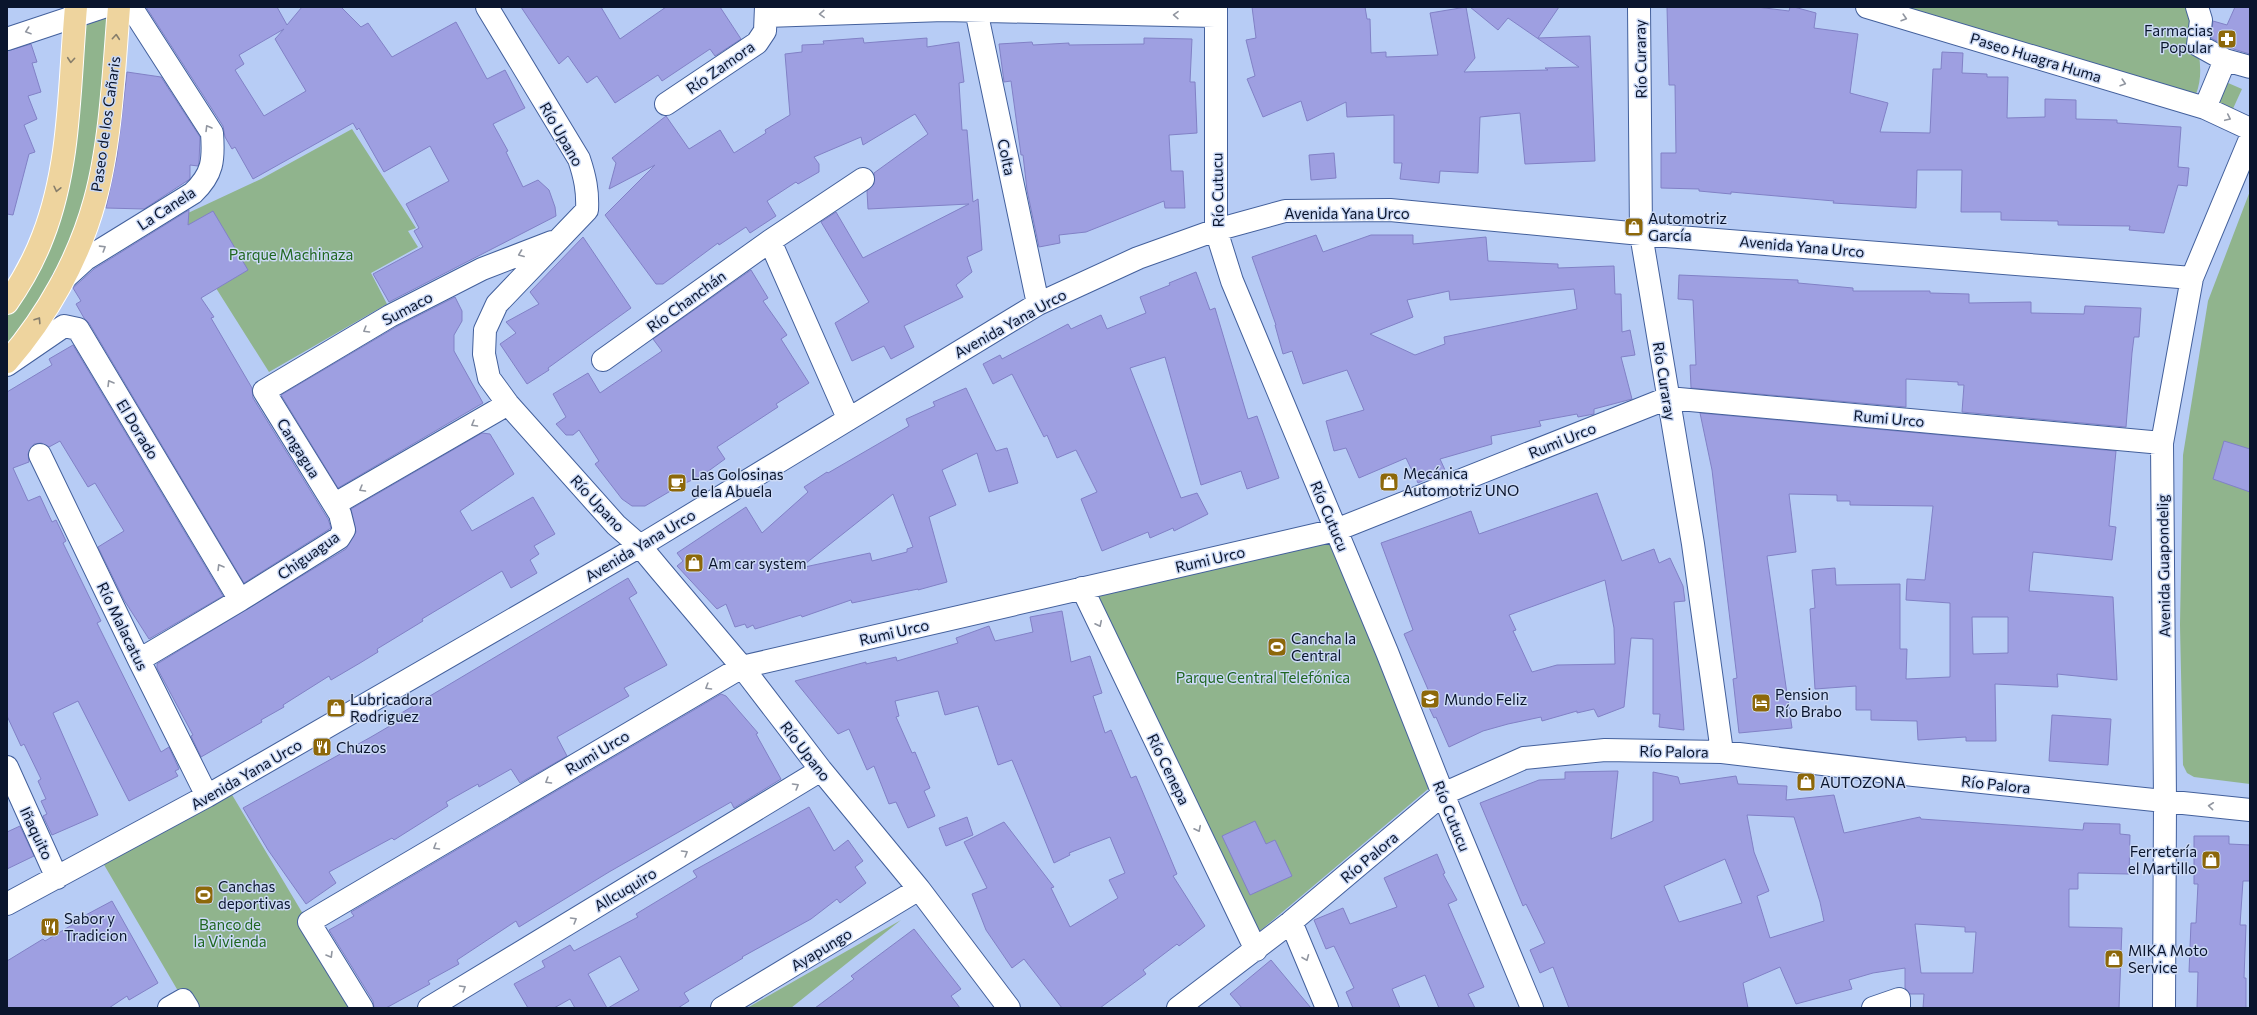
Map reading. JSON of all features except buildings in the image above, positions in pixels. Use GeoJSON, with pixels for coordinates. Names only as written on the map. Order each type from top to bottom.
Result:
{"type":"FeatureCollection","features":[{"type":"Feature","properties":{"kind":"main road","name":"Paseo de los Cañaris"},"geometry":{"type":"LineString","coordinates":[[7,363],[22,345],[62,281],[82,240],[95,199],[105,148],[119,7]]}},
{"type":"Feature","properties":{"kind":"main road"},"geometry":{"type":"LineString","coordinates":[[7,303],[21,281],[43,237],[57,189],[65,140],[76,11]]}},
{"type":"Feature","properties":{"kind":"street"},"geometry":{"type":"LineString","coordinates":[[7,39],[76,11],[103,7]]}},
{"type":"Feature","properties":{"kind":"street","name":"La Canela"},"geometry":{"type":"LineString","coordinates":[[62,281],[86,259],[194,193],[205,181],[212,166],[214,153],[212,133],[131,7]]}},
{"type":"Feature","properties":{"kind":"street","name":"Río Upano"},"geometry":{"type":"LineString","coordinates":[[486,7],[579,159],[585,176],[588,194],[587,210],[497,304],[485,330],[484,354],[489,378],[508,404],[616,525],[640,546],[742,667],[821,770],[919,889],[1010,1008]]}},
{"type":"Feature","properties":{"kind":"street","name":"Paseo Huagra Huma"},"geometry":{"type":"LineString","coordinates":[[1867,7],[2205,108],[2250,129]]}},
{"type":"Feature","properties":{"kind":"street"},"geometry":{"type":"LineString","coordinates":[[2197,7],[2201,20],[2198,45],[2225,60],[2250,68]]}},
{"type":"Feature","properties":{"kind":"street","name":"Río Zamora"},"geometry":{"type":"LineString","coordinates":[[666,104],[757,43],[765,31],[766,12],[944,9],[1215,11]]}},
{"type":"Feature","properties":{"kind":"street","name":"Colta"},"geometry":{"type":"LineString","coordinates":[[976,10],[1038,304]]}},
{"type":"Feature","properties":{"kind":"street","name":"Río Curaray"},"geometry":{"type":"LineString","coordinates":[[1637,10],[1641,234],[1695,559],[1722,752]]}},
{"type":"Feature","properties":{"kind":"street","name":"Río Cutucu"},"geometry":{"type":"LineString","coordinates":[[1215,11],[1216,230],[1232,282],[1336,530],[1532,1008]]}},
{"type":"Feature","properties":{"kind":"street"},"geometry":{"type":"LineString","coordinates":[[2205,108],[2225,60]]}},
{"type":"Feature","properties":{"kind":"street","name":"Avenida Guapondelig"},"geometry":{"type":"LineString","coordinates":[[2164,1008],[2165,801],[2162,443],[2192,278],[2250,139]]}},
{"type":"Feature","properties":{"kind":"street","name":"Río Chanchán"},"geometry":{"type":"LineString","coordinates":[[603,360],[770,241],[863,179]]}},
{"type":"Feature","properties":{"kind":"street","name":"Avenida Yana Urco"},"geometry":{"type":"LineString","coordinates":[[7,904],[58,878],[207,796],[640,546],[848,418],[1038,304],[1138,258],[1216,230],[1285,211],[1390,210],[1641,234],[2192,278]]}},
{"type":"Feature","properties":{"kind":"street","name":"Sumaco"},"geometry":{"type":"LineString","coordinates":[[264,391],[390,316],[468,276],[557,240]]}},
{"type":"Feature","properties":{"kind":"street"},"geometry":{"type":"LineString","coordinates":[[770,241],[848,418]]}},
{"type":"Feature","properties":{"kind":"street","name":"El Dorado"},"geometry":{"type":"LineString","coordinates":[[7,363],[64,326],[78,329],[240,600]]}},
{"type":"Feature","properties":{"kind":"street","name":"Cangagua"},"geometry":{"type":"LineString","coordinates":[[264,391],[335,504]]}},
{"type":"Feature","properties":{"kind":"street","name":"Rumi Urco"},"geometry":{"type":"LineString","coordinates":[[362,1008],[309,922],[742,667],[1336,530],[1668,398],[2162,443]]}},
{"type":"Feature","properties":{"kind":"street"},"geometry":{"type":"LineString","coordinates":[[335,504],[508,404]]}},
{"type":"Feature","properties":{"kind":"street","name":"Río Malacatus"},"geometry":{"type":"LineString","coordinates":[[40,455],[139,660],[207,796]]}},
{"type":"Feature","properties":{"kind":"street","name":"Chiguagua"},"geometry":{"type":"LineString","coordinates":[[139,660],[240,600],[339,538],[344,530],[344,521],[335,504]]}},
{"type":"Feature","properties":{"kind":"street","name":"Río Cenepa"},"geometry":{"type":"LineString","coordinates":[[1082,588],[1256,950]]}},
{"type":"Feature","properties":{"kind":"street","name":"Río Palora"},"geometry":{"type":"LineString","coordinates":[[1178,1008],[1291,922],[1443,794],[1524,758],[1605,750],[1722,752],[1914,775],[2250,810]]}},
{"type":"Feature","properties":{"kind":"street","name":"Iñaquito"},"geometry":{"type":"LineString","coordinates":[[7,767],[58,878]]}},
{"type":"Feature","properties":{"kind":"street","name":"Allcuquiro"},"geometry":{"type":"LineString","coordinates":[[429,1008],[821,770]]}},
{"type":"Feature","properties":{"kind":"street","name":"Ayapungo"},"geometry":{"type":"LineString","coordinates":[[722,1008],[919,889]]}},
{"type":"Feature","properties":{"kind":"street"},"geometry":{"type":"LineString","coordinates":[[1291,922],[1327,1008]]}},
{"type":"Feature","properties":{"kind":"street"},"geometry":{"type":"LineString","coordinates":[[1873,1008],[1899,999],[1899,1008]]}},
{"type":"Feature","properties":{"kind":"green space"},"geometry":{"type":"Polygon","coordinates":[[[76,7],[119,7],[95,199],[7,362],[7,303],[43,237],[76,7]]]}},
{"type":"Feature","properties":{"kind":"green space"},"geometry":{"type":"Polygon","coordinates":[[[1879,7],[2186,7],[2200,61],[2199,84],[2196,94],[1879,7]]]}},
{"type":"Feature","properties":{"kind":"green space"},"geometry":{"type":"Polygon","coordinates":[[[2212,76],[2242,89],[2231,113],[2201,100],[2212,76]]]}},
{"type":"Feature","properties":{"kind":"green space","name":"Parque Machinaza"},"geometry":{"type":"Polygon","coordinates":[[[352,129],[416,228],[408,231],[418,247],[371,273],[387,304],[269,372],[173,220],[261,179],[352,129]]]}},
{"type":"Feature","properties":{"kind":"green space"},"geometry":{"type":"Polygon","coordinates":[[[2250,191],[2250,784],[2194,777],[2187,773],[2183,765],[2180,625],[2183,455],[2208,301],[2250,191]]]}},
{"type":"Feature","properties":{"kind":"green space","name":"Parque Central Telefónica"},"geometry":{"type":"Polygon","coordinates":[[[1333,537],[1434,784],[1254,936],[1092,595],[1333,537]]]}},
{"type":"Feature","properties":{"kind":"green space","name":"Banco de la Vivienda"},"geometry":{"type":"Polygon","coordinates":[[[228,788],[359,1008],[188,1008],[103,863],[228,788]]]}},
{"type":"Feature","properties":{"kind":"green space"},"geometry":{"type":"Polygon","coordinates":[[[901,920],[791,1008],[747,1008],[901,920]]]}},
{"type":"Feature","properties":{"kind":"place","name":"Farmacias Popular"},"geometry":{"type":"Point","coordinates":[2227,39]}},
{"type":"Feature","properties":{"kind":"place","name":"Automotriz García"},"geometry":{"type":"Point","coordinates":[1634,227]}},
{"type":"Feature","properties":{"kind":"place","name":"Mecánica Automotriz UNO"},"geometry":{"type":"Point","coordinates":[1389,482]}},
{"type":"Feature","properties":{"kind":"place","name":"Las Golosinas de la Abuela"},"geometry":{"type":"Point","coordinates":[677,483]}},
{"type":"Feature","properties":{"kind":"place","name":"Am car system"},"geometry":{"type":"Point","coordinates":[694,563]}},
{"type":"Feature","properties":{"kind":"place","name":"Cancha la Central"},"geometry":{"type":"Point","coordinates":[1277,647]}},
{"type":"Feature","properties":{"kind":"place","name":"Mundo Feliz"},"geometry":{"type":"Point","coordinates":[1430,699]}},
{"type":"Feature","properties":{"kind":"place","name":"Pension Río Brabo"},"geometry":{"type":"Point","coordinates":[1761,703]}},
{"type":"Feature","properties":{"kind":"place","name":"Lubricadora Rodriguez"},"geometry":{"type":"Point","coordinates":[336,708]}},
{"type":"Feature","properties":{"kind":"place","name":"Chuzos"},"geometry":{"type":"Point","coordinates":[322,747]}},
{"type":"Feature","properties":{"kind":"place","name":"AUTOZONA"},"geometry":{"type":"Point","coordinates":[1806,782]}},
{"type":"Feature","properties":{"kind":"place","name":"Ferretería el Martillo"},"geometry":{"type":"Point","coordinates":[2211,860]}},
{"type":"Feature","properties":{"kind":"place","name":"Canchas deportivas"},"geometry":{"type":"Point","coordinates":[204,895]}},
{"type":"Feature","properties":{"kind":"place","name":"Sabor y Tradicion"},"geometry":{"type":"Point","coordinates":[50,927]}},
{"type":"Feature","properties":{"kind":"place","name":"MIKA Moto Service"},"geometry":{"type":"Point","coordinates":[2114,959]}}]}
